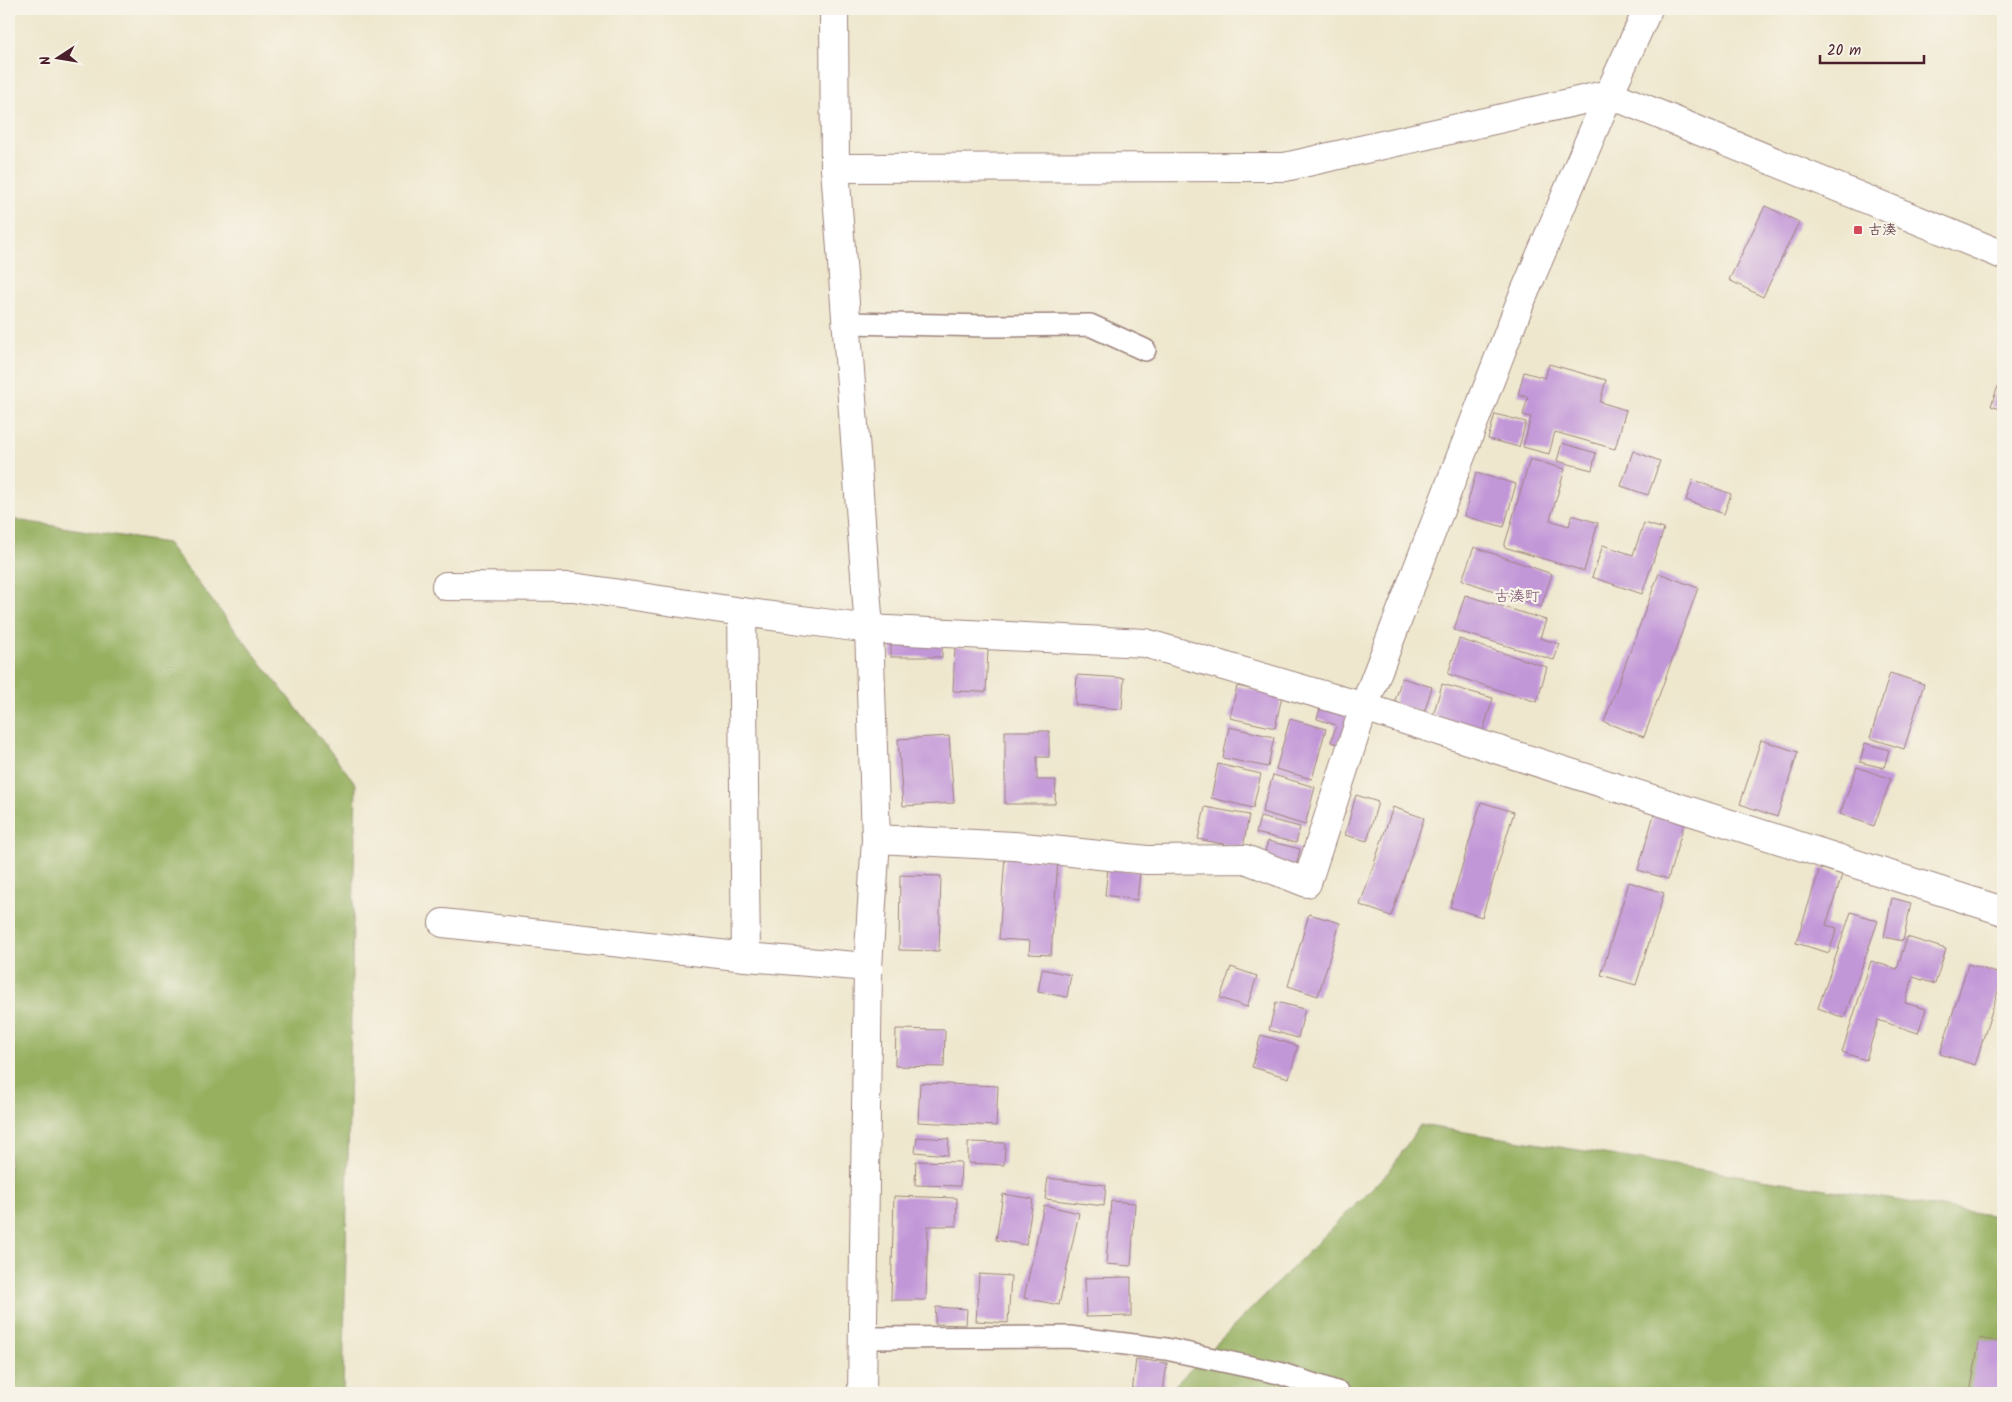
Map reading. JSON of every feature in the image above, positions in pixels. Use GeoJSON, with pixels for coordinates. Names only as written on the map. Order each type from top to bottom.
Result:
{"type":"FeatureCollection","features":[{"type":"Feature","properties":{"kind":"street"},"geometry":{"type":"LineString","coordinates":[[834,9],[835,168],[869,628],[876,839],[868,967],[862,1393]]}},
{"type":"Feature","properties":{"kind":"street"},"geometry":{"type":"LineString","coordinates":[[876,839],[1014,846],[1147,860],[1245,859],[1307,883],[1364,706],[1520,303],[1609,94],[1648,9]]}},
{"type":"Feature","properties":{"kind":"street"},"geometry":{"type":"LineString","coordinates":[[835,168],[1285,168],[1609,94],[2003,255]]}},
{"type":"Feature","properties":{"kind":"street"},"geometry":{"type":"LineString","coordinates":[[446,586],[573,587],[742,612],[869,628],[1145,643],[1364,706],[2003,911]]}},
{"type":"Feature","properties":{"kind":"street"},"geometry":{"type":"LineString","coordinates":[[742,612],[746,957]]}},
{"type":"Feature","properties":{"kind":"street"},"geometry":{"type":"LineString","coordinates":[[443,922],[746,957],[868,967]]}},
{"type":"Feature","properties":{"kind":"lane"},"geometry":{"type":"LineString","coordinates":[[847,323],[990,326],[1090,325],[1145,350]]}},
{"type":"Feature","properties":{"kind":"lane"},"geometry":{"type":"LineString","coordinates":[[864,1338],[1068,1337],[1166,1349],[1279,1373],[1339,1393]]}},
{"type":"Feature","properties":{"kind":"green space"},"geometry":{"type":"Polygon","coordinates":[[[9,519],[167,543],[356,784],[343,1393],[9,1393],[9,519]]]}},
{"type":"Feature","properties":{"kind":"green space"},"geometry":{"type":"Polygon","coordinates":[[[1420,1125],[2003,1217],[2003,1393],[1167,1393],[1390,1170],[1420,1125]]]}},
{"type":"Feature","properties":{"kind":"building"},"geometry":{"type":"Polygon","coordinates":[[[1765,206],[1799,222],[1763,297],[1729,280],[1765,206]]]}},
{"type":"Feature","properties":{"kind":"building"},"geometry":{"type":"Polygon","coordinates":[[[1549,364],[1606,380],[1600,402],[1626,410],[1615,449],[1555,432],[1549,454],[1523,447],[1531,417],[1523,415],[1528,397],[1518,395],[1524,372],[1545,378],[1549,364]]]}},
{"type":"Feature","properties":{"kind":"building"},"geometry":{"type":"Polygon","coordinates":[[[2003,372],[2003,410],[1991,406],[2003,372]]]}},
{"type":"Feature","properties":{"kind":"building"},"geometry":{"type":"Polygon","coordinates":[[[1495,414],[1526,422],[1519,447],[1488,439],[1495,414]]]}},
{"type":"Feature","properties":{"kind":"building"},"geometry":{"type":"Polygon","coordinates":[[[1562,443],[1596,453],[1592,470],[1557,461],[1562,443]]]}},
{"type":"Feature","properties":{"kind":"building"},"geometry":{"type":"Polygon","coordinates":[[[1633,451],[1660,461],[1648,495],[1621,486],[1633,451]]]}},
{"type":"Feature","properties":{"kind":"building"},"geometry":{"type":"Polygon","coordinates":[[[1530,459],[1565,469],[1550,520],[1569,526],[1572,515],[1598,523],[1584,571],[1504,547],[1530,459]]]}},
{"type":"Feature","properties":{"kind":"building"},"geometry":{"type":"Polygon","coordinates":[[[1476,473],[1516,484],[1504,527],[1464,516],[1476,473]]]}},
{"type":"Feature","properties":{"kind":"building"},"geometry":{"type":"Polygon","coordinates":[[[1693,480],[1731,494],[1724,514],[1686,500],[1693,480]]]}},
{"type":"Feature","properties":{"kind":"building"},"geometry":{"type":"Polygon","coordinates":[[[1644,523],[1664,529],[1642,594],[1592,577],[1603,545],[1633,555],[1644,523]]]}},
{"type":"Feature","properties":{"kind":"building"},"geometry":{"type":"Polygon","coordinates":[[[1474,547],[1552,574],[1541,607],[1462,580],[1474,547]]]}},
{"type":"Feature","properties":{"kind":"building"},"geometry":{"type":"Polygon","coordinates":[[[1659,573],[1698,588],[1644,737],[1604,722],[1659,573]]]}},
{"type":"Feature","properties":{"kind":"building"},"geometry":{"type":"Polygon","coordinates":[[[1465,595],[1546,620],[1540,638],[1560,644],[1554,660],[1454,630],[1465,595]]]}},
{"type":"Feature","properties":{"kind":"building"},"geometry":{"type":"Polygon","coordinates":[[[891,638],[942,638],[942,657],[891,657],[891,638]]]}},
{"type":"Feature","properties":{"kind":"building"},"geometry":{"type":"Polygon","coordinates":[[[1459,639],[1547,667],[1537,702],[1448,674],[1459,639]]]}},
{"type":"Feature","properties":{"kind":"building"},"geometry":{"type":"Polygon","coordinates":[[[955,647],[988,649],[986,692],[953,691],[955,647]]]}},
{"type":"Feature","properties":{"kind":"building"},"geometry":{"type":"Polygon","coordinates":[[[1890,673],[1924,684],[1904,749],[1870,738],[1890,673]]]}},
{"type":"Feature","properties":{"kind":"building"},"geometry":{"type":"Polygon","coordinates":[[[1077,675],[1124,678],[1122,709],[1075,705],[1077,675]]]}},
{"type":"Feature","properties":{"kind":"building"},"geometry":{"type":"Polygon","coordinates":[[[1402,678],[1432,687],[1424,713],[1394,704],[1402,678]]]}},
{"type":"Feature","properties":{"kind":"building"},"geometry":{"type":"Polygon","coordinates":[[[1442,684],[1493,698],[1483,731],[1433,716],[1442,684]]]}},
{"type":"Feature","properties":{"kind":"building"},"geometry":{"type":"Polygon","coordinates":[[[1237,686],[1282,696],[1275,728],[1230,718],[1237,686]]]}},
{"type":"Feature","properties":{"kind":"building"},"geometry":{"type":"Polygon","coordinates":[[[1322,701],[1357,711],[1348,747],[1331,742],[1336,725],[1317,719],[1322,701]]]}},
{"type":"Feature","properties":{"kind":"building"},"geometry":{"type":"Polygon","coordinates":[[[1290,719],[1326,729],[1312,779],[1276,769],[1290,719]]]}},
{"type":"Feature","properties":{"kind":"building"},"geometry":{"type":"Polygon","coordinates":[[[1229,727],[1274,737],[1268,767],[1223,758],[1229,727]]]}},
{"type":"Feature","properties":{"kind":"building"},"geometry":{"type":"Polygon","coordinates":[[[1005,731],[1049,731],[1049,757],[1037,757],[1037,780],[1056,780],[1055,804],[1005,804],[1005,731]]]}},
{"type":"Feature","properties":{"kind":"building"},"geometry":{"type":"Polygon","coordinates":[[[949,736],[954,803],[903,806],[898,739],[949,736]]]}},
{"type":"Feature","properties":{"kind":"building"},"geometry":{"type":"Polygon","coordinates":[[[1761,740],[1798,752],[1777,817],[1740,804],[1761,740]]]}},
{"type":"Feature","properties":{"kind":"building"},"geometry":{"type":"Polygon","coordinates":[[[1865,743],[1889,750],[1884,768],[1860,762],[1865,743]]]}},
{"type":"Feature","properties":{"kind":"building"},"geometry":{"type":"Polygon","coordinates":[[[1218,764],[1261,774],[1253,808],[1211,798],[1218,764]]]}},
{"type":"Feature","properties":{"kind":"building"},"geometry":{"type":"Polygon","coordinates":[[[1857,767],[1891,779],[1874,826],[1840,814],[1857,767]]]}},
{"type":"Feature","properties":{"kind":"building"},"geometry":{"type":"Polygon","coordinates":[[[1273,775],[1315,787],[1305,825],[1262,812],[1273,775]]]}},
{"type":"Feature","properties":{"kind":"building"},"geometry":{"type":"Polygon","coordinates":[[[1356,795],[1378,802],[1367,841],[1345,835],[1356,795]]]}},
{"type":"Feature","properties":{"kind":"building"},"geometry":{"type":"Polygon","coordinates":[[[1481,802],[1514,812],[1482,917],[1450,907],[1481,802]]]}},
{"type":"Feature","properties":{"kind":"building"},"geometry":{"type":"Polygon","coordinates":[[[1205,807],[1249,815],[1243,848],[1198,839],[1205,807]]]}},
{"type":"Feature","properties":{"kind":"building"},"geometry":{"type":"Polygon","coordinates":[[[1393,807],[1424,818],[1391,916],[1360,905],[1393,807]]]}},
{"type":"Feature","properties":{"kind":"building"},"geometry":{"type":"Polygon","coordinates":[[[1655,811],[1685,821],[1668,879],[1638,870],[1655,811]]]}},
{"type":"Feature","properties":{"kind":"building"},"geometry":{"type":"Polygon","coordinates":[[[1260,817],[1300,827],[1296,843],[1256,833],[1260,817]]]}},
{"type":"Feature","properties":{"kind":"building"},"geometry":{"type":"Polygon","coordinates":[[[1268,841],[1300,849],[1296,867],[1263,858],[1268,841]]]}},
{"type":"Feature","properties":{"kind":"building"},"geometry":{"type":"Polygon","coordinates":[[[1005,856],[1058,860],[1051,955],[1029,954],[1030,941],[999,939],[1005,856]]]}},
{"type":"Feature","properties":{"kind":"building"},"geometry":{"type":"Polygon","coordinates":[[[1108,868],[1140,872],[1137,900],[1105,895],[1108,868]]]}},
{"type":"Feature","properties":{"kind":"building"},"geometry":{"type":"Polygon","coordinates":[[[1820,868],[1842,875],[1826,925],[1837,928],[1829,953],[1796,943],[1820,868]]]}},
{"type":"Feature","properties":{"kind":"building"},"geometry":{"type":"Polygon","coordinates":[[[900,875],[941,876],[939,951],[899,950],[900,875]]]}},
{"type":"Feature","properties":{"kind":"building"},"geometry":{"type":"Polygon","coordinates":[[[1629,882],[1664,893],[1636,985],[1601,975],[1629,882]]]}},
{"type":"Feature","properties":{"kind":"building"},"geometry":{"type":"Polygon","coordinates":[[[1892,898],[1911,903],[1903,941],[1884,937],[1892,898]]]}},
{"type":"Feature","properties":{"kind":"building"},"geometry":{"type":"Polygon","coordinates":[[[1851,912],[1878,921],[1844,1018],[1818,1008],[1851,912]]]}},
{"type":"Feature","properties":{"kind":"building"},"geometry":{"type":"Polygon","coordinates":[[[1309,914],[1340,923],[1318,996],[1288,986],[1309,914]]]}},
{"type":"Feature","properties":{"kind":"building"},"geometry":{"type":"Polygon","coordinates":[[[1907,937],[1946,949],[1935,984],[1913,977],[1905,1003],[1926,1009],[1918,1033],[1878,1020],[1866,1060],[1842,1052],[1871,961],[1897,969],[1907,937]]]}},
{"type":"Feature","properties":{"kind":"building"},"geometry":{"type":"Polygon","coordinates":[[[1968,964],[2003,975],[1975,1065],[1940,1054],[1968,964]]]}},
{"type":"Feature","properties":{"kind":"building"},"geometry":{"type":"Polygon","coordinates":[[[1231,967],[1257,976],[1247,1007],[1220,998],[1231,967]]]}},
{"type":"Feature","properties":{"kind":"building"},"geometry":{"type":"Polygon","coordinates":[[[1042,969],[1071,975],[1067,997],[1038,992],[1042,969]]]}},
{"type":"Feature","properties":{"kind":"building"},"geometry":{"type":"Polygon","coordinates":[[[1276,1002],[1305,1009],[1298,1038],[1269,1030],[1276,1002]]]}},
{"type":"Feature","properties":{"kind":"building"},"geometry":{"type":"Polygon","coordinates":[[[896,1029],[945,1030],[944,1067],[895,1066],[896,1029]]]}},
{"type":"Feature","properties":{"kind":"building"},"geometry":{"type":"Polygon","coordinates":[[[1261,1035],[1298,1046],[1289,1078],[1252,1067],[1261,1035]]]}},
{"type":"Feature","properties":{"kind":"building"},"geometry":{"type":"Polygon","coordinates":[[[920,1083],[998,1086],[996,1126],[918,1122],[920,1083]]]}},
{"type":"Feature","properties":{"kind":"building"},"geometry":{"type":"Polygon","coordinates":[[[917,1137],[949,1139],[948,1155],[915,1152],[917,1137]]]}},
{"type":"Feature","properties":{"kind":"building"},"geometry":{"type":"Polygon","coordinates":[[[968,1142],[1005,1143],[1004,1165],[968,1163],[968,1142]]]}},
{"type":"Feature","properties":{"kind":"building"},"geometry":{"type":"Polygon","coordinates":[[[916,1161],[961,1162],[960,1186],[915,1185],[916,1161]]]}},
{"type":"Feature","properties":{"kind":"building"},"geometry":{"type":"Polygon","coordinates":[[[1048,1178],[1106,1185],[1104,1206],[1045,1199],[1048,1178]]]}},
{"type":"Feature","properties":{"kind":"building"},"geometry":{"type":"Polygon","coordinates":[[[1003,1194],[1033,1199],[1026,1245],[996,1240],[1003,1194]]]}},
{"type":"Feature","properties":{"kind":"building"},"geometry":{"type":"Polygon","coordinates":[[[894,1196],[957,1198],[956,1226],[928,1226],[926,1300],[891,1300],[894,1196]]]}},
{"type":"Feature","properties":{"kind":"building"},"geometry":{"type":"Polygon","coordinates":[[[1111,1201],[1135,1203],[1131,1266],[1106,1264],[1111,1201]]]}},
{"type":"Feature","properties":{"kind":"building"},"geometry":{"type":"Polygon","coordinates":[[[1044,1205],[1079,1213],[1059,1305],[1024,1298],[1044,1205]]]}},
{"type":"Feature","properties":{"kind":"building"},"geometry":{"type":"Polygon","coordinates":[[[979,1274],[1011,1276],[1008,1323],[976,1321],[979,1274]]]}},
{"type":"Feature","properties":{"kind":"building"},"geometry":{"type":"Polygon","coordinates":[[[1131,1277],[1131,1316],[1086,1317],[1085,1278],[1131,1277]]]}},
{"type":"Feature","properties":{"kind":"building"},"geometry":{"type":"Polygon","coordinates":[[[936,1307],[967,1309],[966,1325],[935,1324],[936,1307]]]}},
{"type":"Feature","properties":{"kind":"building"},"geometry":{"type":"Polygon","coordinates":[[[1980,1338],[2003,1343],[2001,1393],[1970,1393],[1980,1338]]]}},
{"type":"Feature","properties":{"kind":"building"},"geometry":{"type":"Polygon","coordinates":[[[1136,1359],[1167,1363],[1163,1393],[1132,1393],[1136,1359]]]}},
{"type":"Feature","properties":{"kind":"building"},"geometry":{"type":"Polygon","coordinates":[[[987,1390],[1005,1392],[1005,1393],[987,1393],[987,1390]]]}},
{"type":"Feature","properties":{"kind":"place","name":"古湊"},"geometry":{"type":"Point","coordinates":[1858,230]}},
{"type":"Feature","properties":{"kind":"district","name":"古湊町"},"geometry":{"type":"Point","coordinates":[1517,597]}}]}
